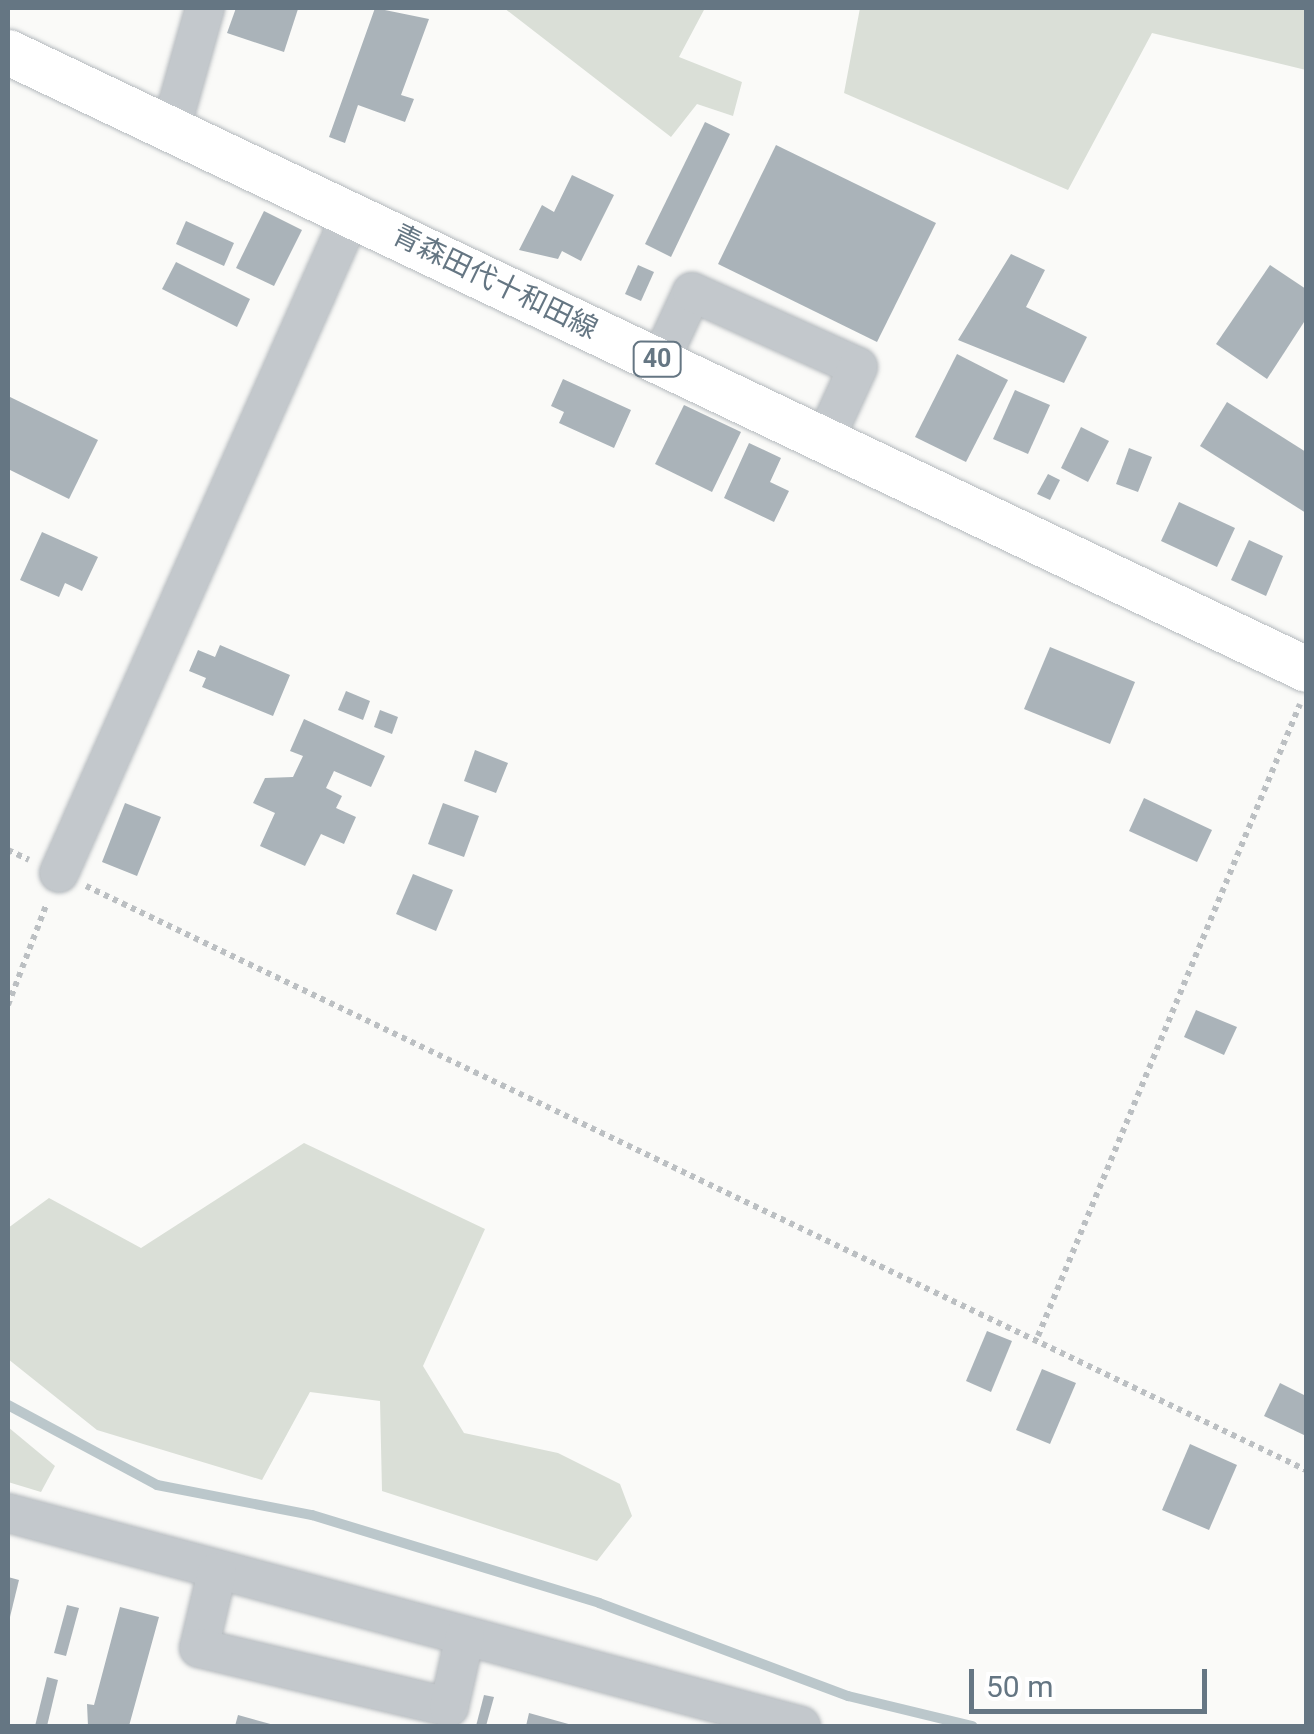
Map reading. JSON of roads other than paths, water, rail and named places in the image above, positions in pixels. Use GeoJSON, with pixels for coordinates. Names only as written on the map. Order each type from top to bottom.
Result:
{"type":"FeatureCollection","features":[{"type":"Feature","properties":{"kind":"main road","name":"青森田代十和田線"},"geometry":{"type":"LineString","coordinates":[[8,52],[1306,669]]}},
{"type":"Feature","properties":{"kind":"street"},"geometry":{"type":"LineString","coordinates":[[171,128],[205,8]]}},
{"type":"Feature","properties":{"kind":"street"},"geometry":{"type":"LineString","coordinates":[[59,873],[352,214]]}},
{"type":"Feature","properties":{"kind":"street"},"geometry":{"type":"LineString","coordinates":[[660,361],[692,292],[858,367],[825,439]]}},
{"type":"Feature","properties":{"kind":"street"},"geometry":{"type":"LineString","coordinates":[[8,1513],[802,1726]]}},
{"type":"Feature","properties":{"kind":"street"},"geometry":{"type":"LineString","coordinates":[[217,1572],[200,1648],[449,1707],[466,1636]]}},
{"type":"Feature","properties":{"kind":"waterway"},"geometry":{"type":"LineString","coordinates":[[8,1405],[157,1485],[312,1515],[599,1603],[848,1696],[972,1726]]}}]}
